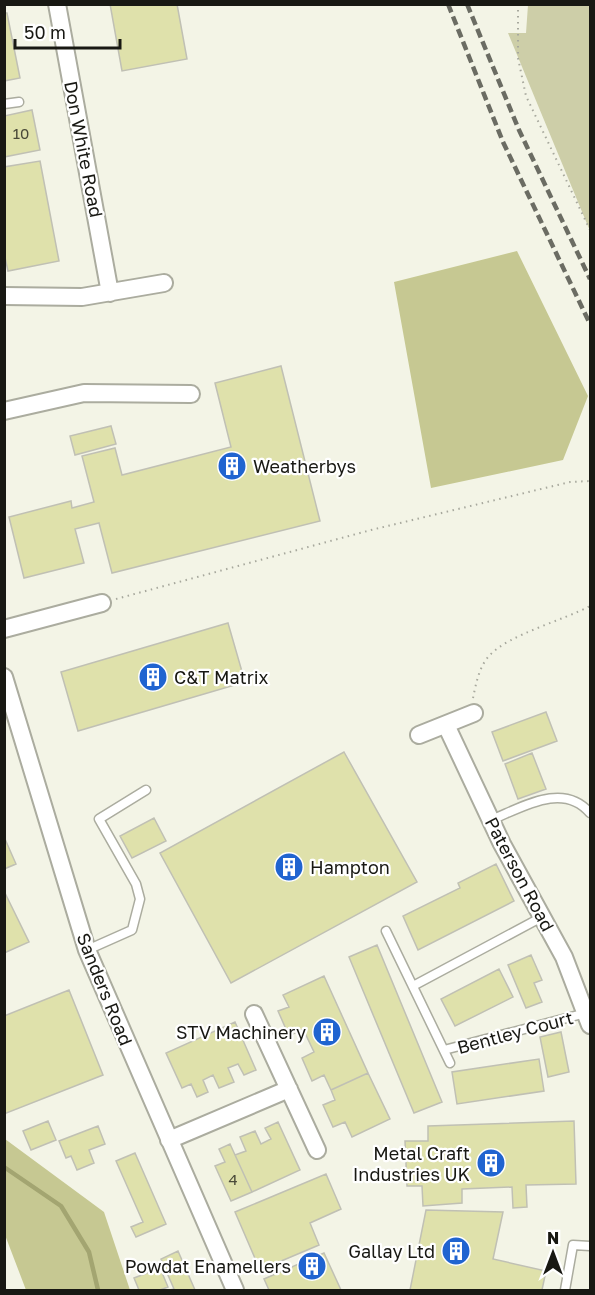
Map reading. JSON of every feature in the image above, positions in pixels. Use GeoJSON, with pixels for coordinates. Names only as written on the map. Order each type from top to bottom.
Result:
{"type":"FeatureCollection","features":[{"type":"Feature","properties":{"kind":"street","name":"Don White Road"},"geometry":{"type":"LineString","coordinates":[[57,4],[110,293]]}},
{"type":"Feature","properties":{"kind":"street"},"geometry":{"type":"LineString","coordinates":[[4,296],[82,297],[164,283]]}},
{"type":"Feature","properties":{"kind":"street"},"geometry":{"type":"LineString","coordinates":[[4,411],[84,393],[191,394]]}},
{"type":"Feature","properties":{"kind":"street"},"geometry":{"type":"LineString","coordinates":[[4,629],[102,603]]}},
{"type":"Feature","properties":{"kind":"street","name":"Sanders Road"},"geometry":{"type":"LineString","coordinates":[[4,677],[87,950],[235,1290]]}},
{"type":"Feature","properties":{"kind":"street"},"geometry":{"type":"LineString","coordinates":[[419,735],[474,713]]}},
{"type":"Feature","properties":{"kind":"street","name":"Paterson Road"},"geometry":{"type":"LineString","coordinates":[[446,725],[490,820],[564,957],[589,1019]]}},
{"type":"Feature","properties":{"kind":"street"},"geometry":{"type":"LineString","coordinates":[[254,1014],[317,1150]]}},
{"type":"Feature","properties":{"kind":"street"},"geometry":{"type":"LineString","coordinates":[[168,1140],[289,1089]]}},
{"type":"Feature","properties":{"kind":"lane"},"geometry":{"type":"LineString","coordinates":[[4,104],[19,102]]}},
{"type":"Feature","properties":{"kind":"lane"},"geometry":{"type":"LineString","coordinates":[[87,950],[132,930],[140,899],[136,884],[99,819],[146,790]]}},
{"type":"Feature","properties":{"kind":"lane"},"geometry":{"type":"LineString","coordinates":[[490,820],[547,798],[576,801],[591,813]]}},
{"type":"Feature","properties":{"kind":"lane"},"geometry":{"type":"LineString","coordinates":[[413,986],[542,917]]}},
{"type":"Feature","properties":{"kind":"lane","name":"Bentley Court"},"geometry":{"type":"LineString","coordinates":[[386,931],[450,1063]]}},
{"type":"Feature","properties":{"kind":"lane","name":"Bentley Court"},"geometry":{"type":"LineString","coordinates":[[444,1050],[589,1019]]}},
{"type":"Feature","properties":{"kind":"lane"},"geometry":{"type":"LineString","coordinates":[[565,1290],[573,1245],[591,1246]]}},
{"type":"Feature","properties":{"kind":"path"},"geometry":{"type":"LineString","coordinates":[[518,4],[518,58],[526,96],[591,230]]}},
{"type":"Feature","properties":{"kind":"path"},"geometry":{"type":"LineString","coordinates":[[102,603],[382,528],[559,485],[591,481]]}},
{"type":"Feature","properties":{"kind":"path"},"geometry":{"type":"LineString","coordinates":[[474,713],[473,698],[476,685],[480,671],[489,655],[509,640],[591,606]]}},
{"type":"Feature","properties":{"kind":"green space"},"geometry":{"type":"Polygon","coordinates":[[[528,5],[590,5],[590,231],[508,33],[526,33],[528,5]]]}},
{"type":"Feature","properties":{"kind":"green space"},"geometry":{"type":"Polygon","coordinates":[[[517,251],[588,396],[563,460],[431,488],[394,282],[517,251]]]}},
{"type":"Feature","properties":{"kind":"green space"},"geometry":{"type":"Polygon","coordinates":[[[5,1139],[104,1212],[130,1290],[26,1290],[5,1235],[5,1139]]]}},
{"type":"Feature","properties":{"kind":"building"},"geometry":{"type":"Polygon","coordinates":[[[110,4],[177,4],[187,59],[122,71],[110,4]]]}},
{"type":"Feature","properties":{"kind":"building"},"geometry":{"type":"Polygon","coordinates":[[[4,13],[7,13],[20,78],[4,81],[4,13]]]}},
{"type":"Feature","properties":{"kind":"building"},"geometry":{"type":"Polygon","coordinates":[[[32,110],[40,150],[4,157],[4,116],[32,110]]]}},
{"type":"Feature","properties":{"kind":"building"},"geometry":{"type":"Polygon","coordinates":[[[40,161],[59,261],[8,271],[4,253],[4,167],[40,161]]]}},
{"type":"Feature","properties":{"kind":"building","name":"Weatherbys"},"geometry":{"type":"Polygon","coordinates":[[[281,366],[320,521],[112,573],[99,523],[75,529],[84,563],[24,578],[9,517],[71,501],[72,508],[94,502],[82,456],[115,448],[122,475],[231,447],[215,383],[281,366]]]}},
{"type":"Feature","properties":{"kind":"building"},"geometry":{"type":"Polygon","coordinates":[[[111,426],[116,444],[75,455],[70,436],[111,426]]]}},
{"type":"Feature","properties":{"kind":"building","name":"C&T Matrix"},"geometry":{"type":"Polygon","coordinates":[[[228,623],[245,682],[78,731],[61,672],[228,623]]]}},
{"type":"Feature","properties":{"kind":"building"},"geometry":{"type":"Polygon","coordinates":[[[546,712],[557,741],[503,761],[492,732],[546,712]]]}},
{"type":"Feature","properties":{"kind":"building","name":"Hampton"},"geometry":{"type":"Polygon","coordinates":[[[344,752],[417,882],[231,983],[160,853],[344,752]]]}},
{"type":"Feature","properties":{"kind":"building"},"geometry":{"type":"Polygon","coordinates":[[[532,753],[546,789],[518,799],[505,764],[532,753]]]}},
{"type":"Feature","properties":{"kind":"building"},"geometry":{"type":"Polygon","coordinates":[[[154,818],[166,841],[132,858],[120,836],[154,818]]]}},
{"type":"Feature","properties":{"kind":"building"},"geometry":{"type":"Polygon","coordinates":[[[4,839],[16,864],[4,869],[4,839]]]}},
{"type":"Feature","properties":{"kind":"building"},"geometry":{"type":"Polygon","coordinates":[[[496,864],[514,901],[418,950],[403,916],[460,888],[458,883],[496,864]]]}},
{"type":"Feature","properties":{"kind":"building"},"geometry":{"type":"Polygon","coordinates":[[[4,891],[29,942],[4,953],[4,891]]]}},
{"type":"Feature","properties":{"kind":"building"},"geometry":{"type":"Polygon","coordinates":[[[377,945],[442,1102],[414,1113],[349,957],[377,945]]]}},
{"type":"Feature","properties":{"kind":"building"},"geometry":{"type":"Polygon","coordinates":[[[531,955],[542,980],[534,983],[542,1002],[526,1008],[508,965],[531,955]]]}},
{"type":"Feature","properties":{"kind":"building"},"geometry":{"type":"Polygon","coordinates":[[[499,969],[513,997],[455,1026],[441,999],[499,969]]]}},
{"type":"Feature","properties":{"kind":"building","name":"STV Machinery"},"geometry":{"type":"Polygon","coordinates":[[[324,976],[368,1073],[331,1090],[324,1075],[312,1081],[302,1058],[314,1052],[303,1029],[289,1036],[278,1011],[289,1007],[283,995],[324,976]]]}},
{"type":"Feature","properties":{"kind":"building"},"geometry":{"type":"Polygon","coordinates":[[[69,990],[103,1075],[4,1114],[4,1016],[69,990]]]}},
{"type":"Feature","properties":{"kind":"building"},"geometry":{"type":"Polygon","coordinates":[[[235,1022],[256,1070],[244,1075],[238,1064],[228,1068],[234,1082],[219,1088],[213,1075],[203,1080],[208,1092],[197,1097],[191,1084],[182,1088],[166,1053],[235,1022]]]}},
{"type":"Feature","properties":{"kind":"building"},"geometry":{"type":"Polygon","coordinates":[[[561,1032],[569,1072],[548,1077],[540,1037],[561,1032]]]}},
{"type":"Feature","properties":{"kind":"building"},"geometry":{"type":"Polygon","coordinates":[[[539,1059],[544,1091],[457,1104],[452,1072],[539,1059]]]}},
{"type":"Feature","properties":{"kind":"building"},"geometry":{"type":"Polygon","coordinates":[[[368,1073],[390,1119],[352,1137],[345,1122],[333,1127],[323,1105],[335,1100],[331,1090],[368,1073]]]}},
{"type":"Feature","properties":{"kind":"building"},"geometry":{"type":"Polygon","coordinates":[[[48,1121],[56,1140],[31,1150],[23,1131],[48,1121]]]}},
{"type":"Feature","properties":{"kind":"building","name":"Metal Craft Industries UK"},"geometry":{"type":"Polygon","coordinates":[[[574,1121],[576,1184],[526,1185],[527,1207],[513,1208],[512,1187],[462,1189],[462,1203],[423,1206],[422,1186],[407,1186],[405,1141],[428,1141],[428,1126],[574,1121]]]}},
{"type":"Feature","properties":{"kind":"building"},"geometry":{"type":"Polygon","coordinates":[[[278,1122],[300,1170],[252,1192],[235,1155],[246,1151],[240,1137],[255,1131],[261,1144],[271,1139],[265,1128],[278,1122]]]}},
{"type":"Feature","properties":{"kind":"building"},"geometry":{"type":"Polygon","coordinates":[[[98,1126],[105,1144],[89,1150],[94,1163],[77,1170],[71,1156],[66,1158],[59,1141],[98,1126]]]}},
{"type":"Feature","properties":{"kind":"building"},"geometry":{"type":"Polygon","coordinates":[[[230,1144],[252,1192],[231,1201],[215,1166],[225,1162],[219,1149],[230,1144]]]}},
{"type":"Feature","properties":{"kind":"building"},"geometry":{"type":"Polygon","coordinates":[[[135,1153],[166,1224],[136,1237],[131,1227],[143,1222],[116,1161],[135,1153]]]}},
{"type":"Feature","properties":{"kind":"building"},"geometry":{"type":"Polygon","coordinates":[[[326,1174],[341,1209],[310,1223],[319,1245],[260,1270],[235,1212],[326,1174]]]}},
{"type":"Feature","properties":{"kind":"building","name":"Gallay Ltd"},"geometry":{"type":"Polygon","coordinates":[[[426,1210],[503,1212],[493,1259],[546,1271],[542,1290],[410,1290],[426,1210]]]}},
{"type":"Feature","properties":{"kind":"building"},"geometry":{"type":"Polygon","coordinates":[[[178,1251],[195,1290],[170,1290],[174,1289],[161,1259],[178,1251]]]}},
{"type":"Feature","properties":{"kind":"building","name":"Powdat Enamellers"},"geometry":{"type":"Polygon","coordinates":[[[324,1253],[341,1290],[269,1290],[264,1279],[324,1253]]]}},
{"type":"Feature","properties":{"kind":"building"},"geometry":{"type":"Polygon","coordinates":[[[160,1268],[168,1287],[160,1290],[139,1290],[134,1278],[160,1268]]]}},
{"type":"Feature","properties":{"kind":"waterway"},"geometry":{"type":"LineString","coordinates":[[4,1167],[61,1206],[89,1252],[98,1290]]}},
{"type":"Feature","properties":{"kind":"railway"},"geometry":{"type":"LineString","coordinates":[[448,4],[503,142],[590,324]]}},
{"type":"Feature","properties":{"kind":"railway"},"geometry":{"type":"LineString","coordinates":[[467,4],[519,130],[590,279]]}},
{"type":"Feature","properties":{"kind":"place","name":"Weatherbys"},"geometry":{"type":"Point","coordinates":[232,466]}},
{"type":"Feature","properties":{"kind":"place","name":"C&T Matrix"},"geometry":{"type":"Point","coordinates":[153,677]}},
{"type":"Feature","properties":{"kind":"place","name":"Hampton"},"geometry":{"type":"Point","coordinates":[289,867]}},
{"type":"Feature","properties":{"kind":"place","name":"STV Machinery"},"geometry":{"type":"Point","coordinates":[327,1032]}},
{"type":"Feature","properties":{"kind":"place","name":"Metal Craft Industries UK"},"geometry":{"type":"Point","coordinates":[491,1163]}},
{"type":"Feature","properties":{"kind":"place","name":"Gallay Ltd"},"geometry":{"type":"Point","coordinates":[456,1251]}},
{"type":"Feature","properties":{"kind":"place","name":"Powdat Enamellers"},"geometry":{"type":"Point","coordinates":[312,1266]}}]}
